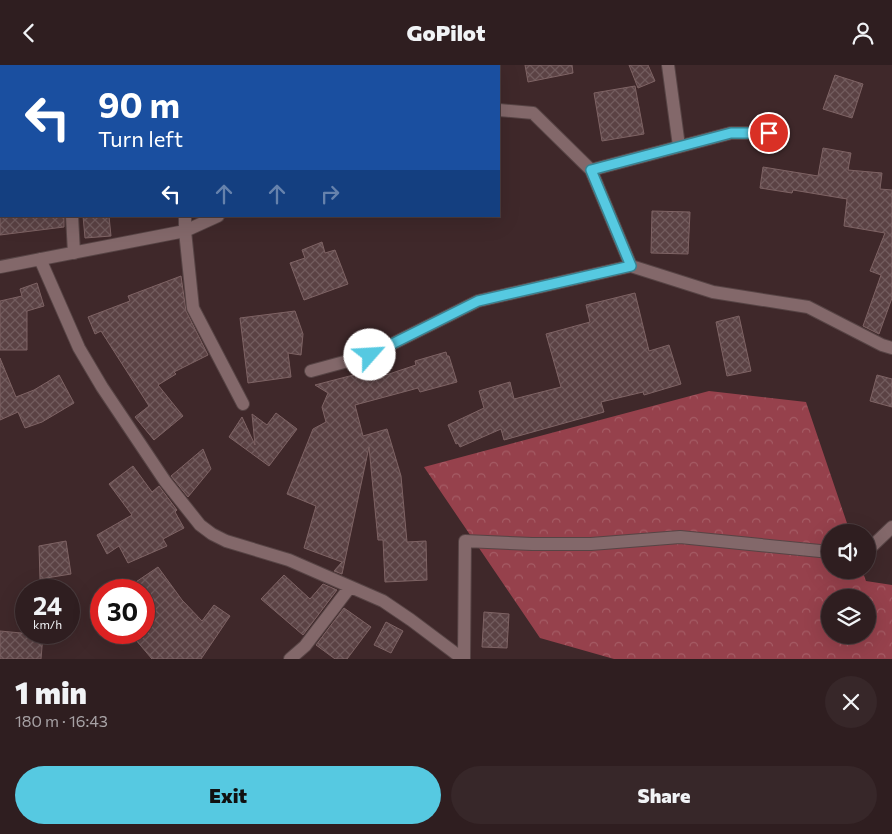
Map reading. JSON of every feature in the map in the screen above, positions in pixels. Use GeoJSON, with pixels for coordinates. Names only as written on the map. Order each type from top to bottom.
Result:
{"type":"FeatureCollection","features":[{"type":"Feature","properties":{"kind":"street"},"geometry":{"type":"LineString","coordinates":[[668,65],[679,146]]}},
{"type":"Feature","properties":{"kind":"street"},"geometry":{"type":"LineString","coordinates":[[500,110],[533,113],[591,170],[631,266]]}},
{"type":"Feature","properties":{"kind":"street"},"geometry":{"type":"LineString","coordinates":[[591,170],[731,133],[769,133]]}},
{"type":"Feature","properties":{"kind":"street"},"geometry":{"type":"LineString","coordinates":[[72,217],[74,253]]}},
{"type":"Feature","properties":{"kind":"street"},"geometry":{"type":"LineString","coordinates":[[185,217],[193,308],[244,404]]}},
{"type":"Feature","properties":{"kind":"street"},"geometry":{"type":"LineString","coordinates":[[0,267],[185,231],[216,217]]}},
{"type":"Feature","properties":{"kind":"street"},"geometry":{"type":"LineString","coordinates":[[40,259],[79,348],[102,387],[165,481],[200,525],[226,541],[289,560],[383,601],[464,659]]}},
{"type":"Feature","properties":{"kind":"street"},"geometry":{"type":"LineString","coordinates":[[311,371],[370,355],[478,301],[631,266],[713,292],[808,307],[892,349]]}},
{"type":"Feature","properties":{"kind":"street"},"geometry":{"type":"LineString","coordinates":[[876,542],[892,527]]}},
{"type":"Feature","properties":{"kind":"street"},"geometry":{"type":"LineString","coordinates":[[464,659],[464,541],[591,544],[680,537],[821,550]]}},
{"type":"Feature","properties":{"kind":"street"},"geometry":{"type":"LineString","coordinates":[[290,659],[305,646],[350,587]]}},
{"type":"Feature","properties":{"kind":"green space"},"geometry":{"type":"Polygon","coordinates":[[[709,391],[806,402],[847,524],[821,524],[821,579],[865,579],[866,581],[892,585],[892,659],[614,659],[540,638],[424,467],[709,391]]]}},
{"type":"Feature","properties":{"kind":"building"},"geometry":{"type":"Polygon","coordinates":[[[525,65],[572,65],[573,73],[528,82],[525,65]]]}},
{"type":"Feature","properties":{"kind":"building"},"geometry":{"type":"Polygon","coordinates":[[[629,65],[648,65],[655,81],[638,88],[629,65]]]}},
{"type":"Feature","properties":{"kind":"building"},"geometry":{"type":"Polygon","coordinates":[[[835,75],[863,84],[852,118],[823,109],[835,75]]]}},
{"type":"Feature","properties":{"kind":"building"},"geometry":{"type":"Polygon","coordinates":[[[635,86],[644,134],[602,141],[594,93],[635,86]]]}},
{"type":"Feature","properties":{"kind":"building"},"geometry":{"type":"Polygon","coordinates":[[[823,148],[851,153],[848,170],[882,173],[880,189],[892,190],[892,298],[879,334],[863,326],[881,275],[870,271],[885,233],[844,226],[847,199],[793,190],[792,193],[760,188],[763,167],[818,176],[823,148]]]}},
{"type":"Feature","properties":{"kind":"building"},"geometry":{"type":"Polygon","coordinates":[[[652,211],[690,212],[688,254],[651,253],[652,211]]]}},
{"type":"Feature","properties":{"kind":"building"},"geometry":{"type":"Polygon","coordinates":[[[0,217],[64,217],[64,227],[0,235],[0,217]]]}},
{"type":"Feature","properties":{"kind":"building"},"geometry":{"type":"Polygon","coordinates":[[[83,217],[109,217],[111,236],[85,238],[83,217]]]}},
{"type":"Feature","properties":{"kind":"building"},"geometry":{"type":"Polygon","coordinates":[[[322,242],[325,253],[335,250],[348,284],[304,300],[290,263],[305,258],[302,250],[322,242]]]}},
{"type":"Feature","properties":{"kind":"building"},"geometry":{"type":"Polygon","coordinates":[[[181,276],[186,311],[208,355],[174,372],[176,374],[158,385],[183,416],[154,440],[135,417],[149,406],[101,331],[95,334],[88,317],[130,301],[128,296],[181,276]]]}},
{"type":"Feature","properties":{"kind":"building"},"geometry":{"type":"Polygon","coordinates":[[[37,283],[44,306],[27,311],[27,350],[0,350],[0,301],[22,296],[20,289],[37,283]]]}},
{"type":"Feature","properties":{"kind":"building"},"geometry":{"type":"Polygon","coordinates":[[[635,293],[649,351],[669,345],[681,384],[644,395],[643,392],[601,402],[604,412],[504,440],[501,429],[460,447],[458,443],[456,444],[448,425],[484,408],[479,391],[510,382],[514,399],[561,387],[546,334],[590,322],[586,305],[635,293]]]}},
{"type":"Feature","properties":{"kind":"building"},"geometry":{"type":"Polygon","coordinates":[[[295,311],[303,334],[301,355],[288,353],[291,377],[248,383],[240,318],[295,311]]]}},
{"type":"Feature","properties":{"kind":"building"},"geometry":{"type":"Polygon","coordinates":[[[739,316],[751,371],[727,376],[716,322],[739,316]]]}},
{"type":"Feature","properties":{"kind":"building"},"geometry":{"type":"Polygon","coordinates":[[[446,352],[457,382],[420,392],[418,388],[355,405],[363,436],[387,429],[401,476],[407,542],[426,541],[427,580],[385,582],[383,540],[378,540],[369,447],[342,574],[334,571],[342,562],[304,548],[316,506],[287,494],[313,429],[326,422],[322,407],[328,393],[315,385],[384,367],[386,375],[416,365],[415,361],[446,352]]]}},
{"type":"Feature","properties":{"kind":"building"},"geometry":{"type":"Polygon","coordinates":[[[0,358],[16,397],[34,390],[59,375],[74,403],[42,422],[25,428],[18,412],[0,420],[0,358]]]}},
{"type":"Feature","properties":{"kind":"building"},"geometry":{"type":"Polygon","coordinates":[[[877,375],[892,379],[892,407],[870,401],[877,375]]]}},
{"type":"Feature","properties":{"kind":"building"},"geometry":{"type":"Polygon","coordinates":[[[276,413],[297,429],[269,466],[229,437],[242,417],[255,445],[252,414],[267,425],[276,413]]]}},
{"type":"Feature","properties":{"kind":"building"},"geometry":{"type":"Polygon","coordinates":[[[203,449],[211,469],[188,497],[171,476],[203,449]]]}},
{"type":"Feature","properties":{"kind":"building"},"geometry":{"type":"Polygon","coordinates":[[[133,466],[152,492],[159,486],[177,510],[175,512],[184,528],[163,539],[167,546],[128,563],[119,546],[107,554],[97,535],[132,515],[109,484],[133,466]]]}},
{"type":"Feature","properties":{"kind":"building"},"geometry":{"type":"Polygon","coordinates":[[[66,541],[71,574],[40,579],[39,546],[66,541]]]}},
{"type":"Feature","properties":{"kind":"building"},"geometry":{"type":"Polygon","coordinates":[[[158,567],[182,600],[202,621],[214,605],[230,616],[201,659],[152,659],[139,644],[155,644],[155,579],[140,579],[158,567]]]}},
{"type":"Feature","properties":{"kind":"building"},"geometry":{"type":"Polygon","coordinates":[[[284,575],[310,599],[323,584],[337,590],[303,635],[261,599],[284,575]]]}},
{"type":"Feature","properties":{"kind":"building"},"geometry":{"type":"Polygon","coordinates":[[[344,608],[371,627],[347,659],[335,659],[316,645],[344,608]]]}},
{"type":"Feature","properties":{"kind":"building"},"geometry":{"type":"Polygon","coordinates":[[[484,612],[509,614],[507,648],[482,647],[484,612]]]}},
{"type":"Feature","properties":{"kind":"building"},"geometry":{"type":"Polygon","coordinates":[[[386,622],[403,631],[391,653],[374,645],[386,622]]]}},
{"type":"Feature","properties":{"kind":"building"},"geometry":{"type":"Polygon","coordinates":[[[0,631],[15,632],[15,644],[42,644],[41,659],[0,659],[0,631]]]}},
{"type":"Feature","properties":{"kind":"route"},"geometry":{"type":"LineString","coordinates":[[370,355],[478,301],[631,266],[591,170],[731,133],[769,133]]}}]}
